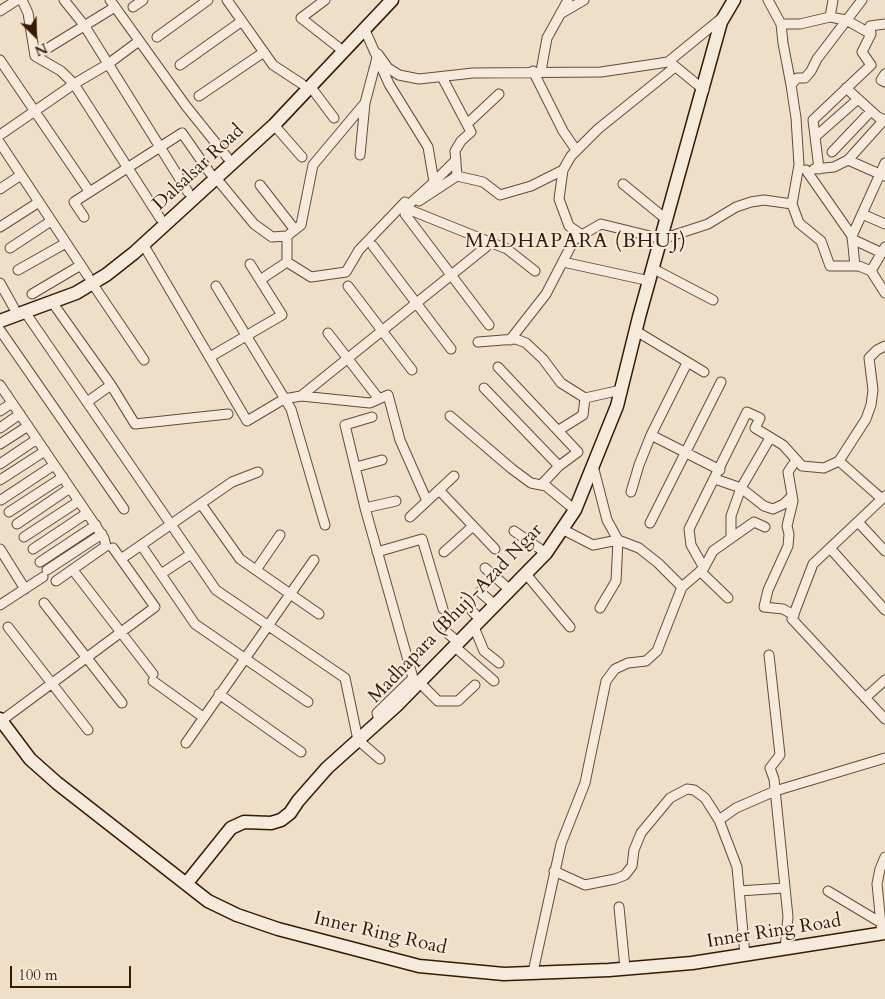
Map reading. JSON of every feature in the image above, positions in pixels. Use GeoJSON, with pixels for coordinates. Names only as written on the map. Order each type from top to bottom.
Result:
{"type":"FeatureCollection","features":[{"type":"Feature","properties":{"kind":"street"},"geometry":{"type":"LineString","coordinates":[[0,11],[17,0]]}},
{"type":"Feature","properties":{"kind":"street"},"geometry":{"type":"LineString","coordinates":[[22,0],[28,13],[34,56]]}},
{"type":"Feature","properties":{"kind":"street"},"geometry":{"type":"LineString","coordinates":[[64,0],[84,25],[188,192]]}},
{"type":"Feature","properties":{"kind":"street"},"geometry":{"type":"LineString","coordinates":[[133,7],[142,0]]}},
{"type":"Feature","properties":{"kind":"street"},"geometry":{"type":"LineString","coordinates":[[157,36],[208,0]]}},
{"type":"Feature","properties":{"kind":"street"},"geometry":{"type":"LineString","coordinates":[[227,0],[273,65],[306,85],[334,118]]}},
{"type":"Feature","properties":{"kind":"street"},"geometry":{"type":"LineString","coordinates":[[325,0],[301,18],[338,47]]}},
{"type":"Feature","properties":{"kind":"street","name":"Dalsalsar Road"},"geometry":{"type":"LineString","coordinates":[[0,312],[19,310],[52,302],[76,293],[188,192],[213,175],[274,125],[338,47],[380,0]]}},
{"type":"Feature","properties":{"kind":"street","name":"Dalsalsar Road"},"geometry":{"type":"LineString","coordinates":[[0,321],[19,310],[90,280],[143,244],[213,175],[227,157],[306,85],[392,0]]}},
{"type":"Feature","properties":{"kind":"street"},"geometry":{"type":"LineString","coordinates":[[568,0],[547,38],[537,71],[563,131],[576,150]]}},
{"type":"Feature","properties":{"kind":"street"},"geometry":{"type":"LineString","coordinates":[[560,14],[584,0]]}},
{"type":"Feature","properties":{"kind":"street","name":"Madhapara (Bhuj)-Azad Ngar"},"geometry":{"type":"LineString","coordinates":[[186,884],[231,828],[244,822],[271,823],[281,820],[290,813],[327,768],[420,682],[456,644],[476,619],[495,606],[546,553],[575,510],[617,406],[721,22],[734,0]]}},
{"type":"Feature","properties":{"kind":"street"},"geometry":{"type":"LineString","coordinates":[[768,0],[782,24],[783,43],[796,118],[802,170],[792,204],[799,223],[821,241],[830,266],[855,266],[871,271],[885,293]]}},
{"type":"Feature","properties":{"kind":"street"},"geometry":{"type":"LineString","coordinates":[[830,17],[833,0]]}},
{"type":"Feature","properties":{"kind":"street"},"geometry":{"type":"LineString","coordinates":[[791,84],[797,78],[804,78],[811,71],[817,59],[862,0]]}},
{"type":"Feature","properties":{"kind":"street"},"geometry":{"type":"LineString","coordinates":[[34,56],[84,25],[112,3],[138,41],[227,157]]}},
{"type":"Feature","properties":{"kind":"street"},"geometry":{"type":"LineString","coordinates":[[582,235],[567,223],[565,211],[560,202],[564,170],[576,150],[726,15]]}},
{"type":"Feature","properties":{"kind":"street"},"geometry":{"type":"LineString","coordinates":[[782,24],[800,24],[830,17],[846,20],[870,34]]}},
{"type":"Feature","properties":{"kind":"street"},"geometry":{"type":"LineString","coordinates":[[180,65],[242,21]]}},
{"type":"Feature","properties":{"kind":"street"},"geometry":{"type":"LineString","coordinates":[[819,169],[813,120],[871,65],[862,52],[870,34],[870,26],[885,24]]}},
{"type":"Feature","properties":{"kind":"street"},"geometry":{"type":"LineString","coordinates":[[364,28],[388,68],[399,75],[419,79],[537,71],[601,72],[672,64],[704,90]]}},
{"type":"Feature","properties":{"kind":"street"},"geometry":{"type":"LineString","coordinates":[[0,135],[74,84],[108,64],[138,41]]}},
{"type":"Feature","properties":{"kind":"street"},"geometry":{"type":"LineString","coordinates":[[199,96],[264,52]]}},
{"type":"Feature","properties":{"kind":"street"},"geometry":{"type":"LineString","coordinates":[[360,155],[365,103],[378,54]]}},
{"type":"Feature","properties":{"kind":"street"},"geometry":{"type":"LineString","coordinates":[[378,54],[389,84],[428,147],[434,182]]}},
{"type":"Feature","properties":{"kind":"street"},"geometry":{"type":"LineString","coordinates":[[34,56],[61,71],[74,84],[160,218]]}},
{"type":"Feature","properties":{"kind":"street"},"geometry":{"type":"LineString","coordinates":[[0,60],[89,191]]}},
{"type":"Feature","properties":{"kind":"street"},"geometry":{"type":"LineString","coordinates":[[885,74],[881,80],[885,82]]}},
{"type":"Feature","properties":{"kind":"street"},"geometry":{"type":"LineString","coordinates":[[442,77],[471,132],[461,141],[455,151],[458,176]]}},
{"type":"Feature","properties":{"kind":"street"},"geometry":{"type":"LineString","coordinates":[[802,170],[838,165],[848,160],[884,120],[846,88]]}},
{"type":"Feature","properties":{"kind":"street"},"geometry":{"type":"LineString","coordinates":[[467,124],[499,94]]}},
{"type":"Feature","properties":{"kind":"street"},"geometry":{"type":"LineString","coordinates":[[815,137],[858,99]]}},
{"type":"Feature","properties":{"kind":"street"},"geometry":{"type":"LineString","coordinates":[[84,217],[74,202],[182,134],[254,224],[272,237],[286,236],[301,225],[313,165],[365,103]]}},
{"type":"Feature","properties":{"kind":"street"},"geometry":{"type":"LineString","coordinates":[[832,152],[871,111]]}},
{"type":"Feature","properties":{"kind":"street"},"geometry":{"type":"LineString","coordinates":[[274,125],[302,157]]}},
{"type":"Feature","properties":{"kind":"street"},"geometry":{"type":"LineString","coordinates":[[0,143],[144,360]]}},
{"type":"Feature","properties":{"kind":"street"},"geometry":{"type":"LineString","coordinates":[[817,148],[832,152]]}},
{"type":"Feature","properties":{"kind":"street"},"geometry":{"type":"LineString","coordinates":[[832,152],[838,165]]}},
{"type":"Feature","properties":{"kind":"street"},"geometry":{"type":"LineString","coordinates":[[405,211],[456,160]]}},
{"type":"Feature","properties":{"kind":"street"},"geometry":{"type":"LineString","coordinates":[[848,160],[882,176]]}},
{"type":"Feature","properties":{"kind":"street"},"geometry":{"type":"LineString","coordinates":[[855,266],[852,238],[882,176],[885,163]]}},
{"type":"Feature","properties":{"kind":"street"},"geometry":{"type":"LineString","coordinates":[[458,176],[482,182],[500,195],[531,186],[564,170]]}},
{"type":"Feature","properties":{"kind":"street"},"geometry":{"type":"LineString","coordinates":[[802,170],[852,238],[884,250],[871,271]]}},
{"type":"Feature","properties":{"kind":"street"},"geometry":{"type":"LineString","coordinates":[[0,189],[21,175]]}},
{"type":"Feature","properties":{"kind":"street"},"geometry":{"type":"LineString","coordinates":[[405,211],[458,176]]}},
{"type":"Feature","properties":{"kind":"street"},"geometry":{"type":"LineString","coordinates":[[623,184],[667,220]]}},
{"type":"Feature","properties":{"kind":"street"},"geometry":{"type":"LineString","coordinates":[[260,185],[295,230]]}},
{"type":"Feature","properties":{"kind":"street"},"geometry":{"type":"LineString","coordinates":[[510,340],[546,294],[574,240],[601,224],[662,239],[708,224],[736,207],[751,202],[764,200],[792,204]]}},
{"type":"Feature","properties":{"kind":"street"},"geometry":{"type":"LineString","coordinates":[[0,227],[39,202]]}},
{"type":"Feature","properties":{"kind":"street"},"geometry":{"type":"LineString","coordinates":[[287,262],[310,277],[346,272],[359,250],[405,202],[405,211],[451,276],[489,325]]}},
{"type":"Feature","properties":{"kind":"street"},"geometry":{"type":"LineString","coordinates":[[405,211],[507,249],[535,271]]}},
{"type":"Feature","properties":{"kind":"street"},"geometry":{"type":"LineString","coordinates":[[862,214],[885,224]]}},
{"type":"Feature","properties":{"kind":"street"},"geometry":{"type":"LineString","coordinates":[[10,248],[51,221]]}},
{"type":"Feature","properties":{"kind":"street"},"geometry":{"type":"LineString","coordinates":[[286,236],[287,262]]}},
{"type":"Feature","properties":{"kind":"street"},"geometry":{"type":"LineString","coordinates":[[18,270],[66,243]]}},
{"type":"Feature","properties":{"kind":"street"},"geometry":{"type":"LineString","coordinates":[[143,244],[247,421],[284,399],[301,396],[370,403],[388,394],[400,440],[427,501]]}},
{"type":"Feature","properties":{"kind":"street"},"geometry":{"type":"LineString","coordinates":[[373,246],[451,349]]}},
{"type":"Feature","properties":{"kind":"street"},"geometry":{"type":"LineString","coordinates":[[301,396],[349,360],[486,247]]}},
{"type":"Feature","properties":{"kind":"street"},"geometry":{"type":"LineString","coordinates":[[260,280],[287,262]]}},
{"type":"Feature","properties":{"kind":"street"},"geometry":{"type":"LineString","coordinates":[[563,262],[651,275],[713,300]]}},
{"type":"Feature","properties":{"kind":"street"},"geometry":{"type":"LineString","coordinates":[[210,357],[282,315],[250,264]]}},
{"type":"Feature","properties":{"kind":"street"},"geometry":{"type":"LineString","coordinates":[[32,294],[81,265]]}},
{"type":"Feature","properties":{"kind":"street"},"geometry":{"type":"LineString","coordinates":[[0,283],[86,402],[216,590],[345,678],[358,740],[380,760]]}},
{"type":"Feature","properties":{"kind":"street"},"geometry":{"type":"LineString","coordinates":[[216,286],[291,409],[325,525]]}},
{"type":"Feature","properties":{"kind":"street"},"geometry":{"type":"LineString","coordinates":[[348,286],[412,370]]}},
{"type":"Feature","properties":{"kind":"street"},"geometry":{"type":"LineString","coordinates":[[52,302],[110,385],[134,424],[228,414]]}},
{"type":"Feature","properties":{"kind":"street"},"geometry":{"type":"LineString","coordinates":[[0,330],[124,509]]}},
{"type":"Feature","properties":{"kind":"street"},"geometry":{"type":"LineString","coordinates":[[636,331],[704,372]]}},
{"type":"Feature","properties":{"kind":"street"},"geometry":{"type":"LineString","coordinates":[[328,333],[379,399]]}},
{"type":"Feature","properties":{"kind":"street"},"geometry":{"type":"LineString","coordinates":[[478,342],[510,340],[526,343],[543,359],[561,383],[585,398],[621,390]]}},
{"type":"Feature","properties":{"kind":"street"},"geometry":{"type":"LineString","coordinates":[[728,598],[702,569],[691,545],[689,529],[720,470],[747,412],[760,418],[755,428],[783,446],[796,460],[806,467],[824,468],[839,461],[866,419],[871,405],[873,390],[869,358],[877,350],[885,346]]}},
{"type":"Feature","properties":{"kind":"street"},"geometry":{"type":"LineString","coordinates":[[632,492],[639,465],[651,435],[687,363]]}},
{"type":"Feature","properties":{"kind":"street"},"geometry":{"type":"LineString","coordinates":[[498,367],[578,452],[559,466],[542,484]]}},
{"type":"Feature","properties":{"kind":"street"},"geometry":{"type":"LineString","coordinates":[[650,523],[721,382]]}},
{"type":"Feature","properties":{"kind":"street"},"geometry":{"type":"LineString","coordinates":[[0,385],[102,534],[106,546],[56,581]]}},
{"type":"Feature","properties":{"kind":"street"},"geometry":{"type":"LineString","coordinates":[[86,402],[110,385]]}},
{"type":"Feature","properties":{"kind":"street"},"geometry":{"type":"LineString","coordinates":[[484,388],[559,466]]}},
{"type":"Feature","properties":{"kind":"street"},"geometry":{"type":"LineString","coordinates":[[559,430],[582,415],[585,398]]}},
{"type":"Feature","properties":{"kind":"street"},"geometry":{"type":"LineString","coordinates":[[0,411],[12,403]]}},
{"type":"Feature","properties":{"kind":"street"},"geometry":{"type":"LineString","coordinates":[[0,428],[20,414]]}},
{"type":"Feature","properties":{"kind":"street"},"geometry":{"type":"LineString","coordinates":[[450,416],[526,480],[542,484],[575,510]]}},
{"type":"Feature","properties":{"kind":"street"},"geometry":{"type":"LineString","coordinates":[[372,417],[345,425],[365,508],[413,678],[377,713],[379,721]]}},
{"type":"Feature","properties":{"kind":"street"},"geometry":{"type":"LineString","coordinates":[[0,444],[28,426]]}},
{"type":"Feature","properties":{"kind":"street"},"geometry":{"type":"LineString","coordinates":[[651,435],[684,454],[720,470]]}},
{"type":"Feature","properties":{"kind":"street"},"geometry":{"type":"LineString","coordinates":[[731,538],[730,516],[742,488],[770,438]]}},
{"type":"Feature","properties":{"kind":"street"},"geometry":{"type":"LineString","coordinates":[[0,464],[37,439]]}},
{"type":"Feature","properties":{"kind":"street"},"geometry":{"type":"LineString","coordinates":[[0,480],[45,451]]}},
{"type":"Feature","properties":{"kind":"street"},"geometry":{"type":"LineString","coordinates":[[356,467],[382,460]]}},
{"type":"Feature","properties":{"kind":"street"},"geometry":{"type":"LineString","coordinates":[[794,615],[783,609],[764,607],[768,590],[788,546],[789,534],[787,526],[792,506],[792,496],[788,472],[796,460]]}},
{"type":"Feature","properties":{"kind":"street"},"geometry":{"type":"LineString","coordinates":[[839,461],[883,497],[812,564],[792,619],[885,719]]}},
{"type":"Feature","properties":{"kind":"street"},"geometry":{"type":"LineString","coordinates":[[1,500],[54,465]]}},
{"type":"Feature","properties":{"kind":"street"},"geometry":{"type":"LineString","coordinates":[[593,466],[607,520],[618,540],[616,581],[600,608]]}},
{"type":"Feature","properties":{"kind":"street"},"geometry":{"type":"LineString","coordinates":[[121,559],[232,482],[258,472]]}},
{"type":"Feature","properties":{"kind":"street"},"geometry":{"type":"LineString","coordinates":[[410,517],[454,476]]}},
{"type":"Feature","properties":{"kind":"street"},"geometry":{"type":"LineString","coordinates":[[9,512],[63,477]]}},
{"type":"Feature","properties":{"kind":"street"},"geometry":{"type":"LineString","coordinates":[[715,479],[742,488],[764,506],[773,509],[784,504],[792,496]]}},
{"type":"Feature","properties":{"kind":"street"},"geometry":{"type":"LineString","coordinates":[[16,524],[70,488]]}},
{"type":"Feature","properties":{"kind":"street"},"geometry":{"type":"LineString","coordinates":[[439,490],[495,550]]}},
{"type":"Feature","properties":{"kind":"street"},"geometry":{"type":"LineString","coordinates":[[24,537],[79,501]]}},
{"type":"Feature","properties":{"kind":"street"},"geometry":{"type":"LineString","coordinates":[[365,508],[396,501]]}},
{"type":"Feature","properties":{"kind":"street"},"geometry":{"type":"LineString","coordinates":[[201,504],[240,559],[319,614]]}},
{"type":"Feature","properties":{"kind":"street"},"geometry":{"type":"LineString","coordinates":[[33,549],[87,513]]}},
{"type":"Feature","properties":{"kind":"street"},"geometry":{"type":"LineString","coordinates":[[533,972],[554,871],[566,828],[585,783],[606,681],[615,669],[628,663],[646,661],[657,651],[682,586],[702,569],[713,551],[754,522],[765,527]]}},
{"type":"Feature","properties":{"kind":"street"},"geometry":{"type":"LineString","coordinates":[[858,522],[885,551]]}},
{"type":"Feature","properties":{"kind":"street"},"geometry":{"type":"LineString","coordinates":[[40,562],[96,525]]}},
{"type":"Feature","properties":{"kind":"street"},"geometry":{"type":"LineString","coordinates":[[444,552],[473,526]]}},
{"type":"Feature","properties":{"kind":"street"},"geometry":{"type":"LineString","coordinates":[[562,529],[593,545],[618,540],[639,548],[682,586]]}},
{"type":"Feature","properties":{"kind":"street"},"geometry":{"type":"LineString","coordinates":[[514,531],[546,553]]}},
{"type":"Feature","properties":{"kind":"street"},"geometry":{"type":"LineString","coordinates":[[0,605],[102,534]]}},
{"type":"Feature","properties":{"kind":"street"},"geometry":{"type":"LineString","coordinates":[[256,570],[280,535]]}},
{"type":"Feature","properties":{"kind":"street"},"geometry":{"type":"LineString","coordinates":[[377,552],[422,538],[443,609]]}},
{"type":"Feature","properties":{"kind":"street"},"geometry":{"type":"LineString","coordinates":[[141,545],[195,624],[308,702]]}},
{"type":"Feature","properties":{"kind":"street"},"geometry":{"type":"LineString","coordinates":[[0,724],[155,607],[113,548]]}},
{"type":"Feature","properties":{"kind":"street"},"geometry":{"type":"LineString","coordinates":[[830,548],[885,610]]}},
{"type":"Feature","properties":{"kind":"street"},"geometry":{"type":"LineString","coordinates":[[0,549],[25,589]]}},
{"type":"Feature","properties":{"kind":"street"},"geometry":{"type":"LineString","coordinates":[[161,574],[191,554]]}},
{"type":"Feature","properties":{"kind":"street"},"geometry":{"type":"LineString","coordinates":[[186,743],[244,657],[314,560]]}},
{"type":"Feature","properties":{"kind":"street"},"geometry":{"type":"LineString","coordinates":[[485,568],[510,590]]}},
{"type":"Feature","properties":{"kind":"street"},"geometry":{"type":"LineString","coordinates":[[76,574],[153,678],[203,718]]}},
{"type":"Feature","properties":{"kind":"street"},"geometry":{"type":"LineString","coordinates":[[526,574],[570,627]]}},
{"type":"Feature","properties":{"kind":"street"},"geometry":{"type":"LineString","coordinates":[[480,592],[495,606]]}},
{"type":"Feature","properties":{"kind":"street"},"geometry":{"type":"LineString","coordinates":[[44,603],[122,702]]}},
{"type":"Feature","properties":{"kind":"street"},"geometry":{"type":"LineString","coordinates":[[476,619],[484,651],[499,663]]}},
{"type":"Feature","properties":{"kind":"street"},"geometry":{"type":"LineString","coordinates":[[8,627],[88,730]]}},
{"type":"Feature","properties":{"kind":"street"},"geometry":{"type":"LineString","coordinates":[[445,631],[494,681]]}},
{"type":"Feature","properties":{"kind":"street"},"geometry":{"type":"LineString","coordinates":[[769,655],[780,755],[770,768],[775,791],[788,917],[785,950]]}},
{"type":"Feature","properties":{"kind":"street"},"geometry":{"type":"LineString","coordinates":[[865,698],[885,680]]}},
{"type":"Feature","properties":{"kind":"street"},"geometry":{"type":"LineString","coordinates":[[420,682],[438,701],[458,701],[476,685]]}},
{"type":"Feature","properties":{"kind":"street"},"geometry":{"type":"LineString","coordinates":[[219,694],[301,752]]}},
{"type":"Feature","properties":{"kind":"street","name":"Inner Ring Road"},"geometry":{"type":"LineString","coordinates":[[0,724],[30,759],[57,783],[208,901],[237,916],[419,966],[504,974],[625,968],[692,963],[785,950],[884,933]]}},
{"type":"Feature","properties":{"kind":"street","name":"Inner Ring Road"},"geometry":{"type":"LineString","coordinates":[[0,724],[24,764],[52,789],[204,908],[234,923],[275,936],[418,974],[503,982],[610,978],[693,971],[884,933]]}},
{"type":"Feature","properties":{"kind":"street"},"geometry":{"type":"LineString","coordinates":[[719,820],[736,808],[775,791],[885,758]]}},
{"type":"Feature","properties":{"kind":"street"},"geometry":{"type":"LineString","coordinates":[[554,871],[585,884],[615,879],[624,875],[632,866],[634,850],[641,833],[670,798],[687,789],[694,790],[705,798],[719,820],[737,868],[746,955]]}},
{"type":"Feature","properties":{"kind":"street"},"geometry":{"type":"LineString","coordinates":[[884,933],[877,884],[885,857]]}},
{"type":"Feature","properties":{"kind":"street"},"geometry":{"type":"LineString","coordinates":[[738,891],[784,888]]}},
{"type":"Feature","properties":{"kind":"street"},"geometry":{"type":"LineString","coordinates":[[828,891],[884,933]]}},
{"type":"Feature","properties":{"kind":"street"},"geometry":{"type":"LineString","coordinates":[[619,907],[625,968]]}},
{"type":"Feature","properties":{"kind":"district","name":"MADHAPARA (BHUJ)"},"geometry":{"type":"Point","coordinates":[576,242]}}]}
